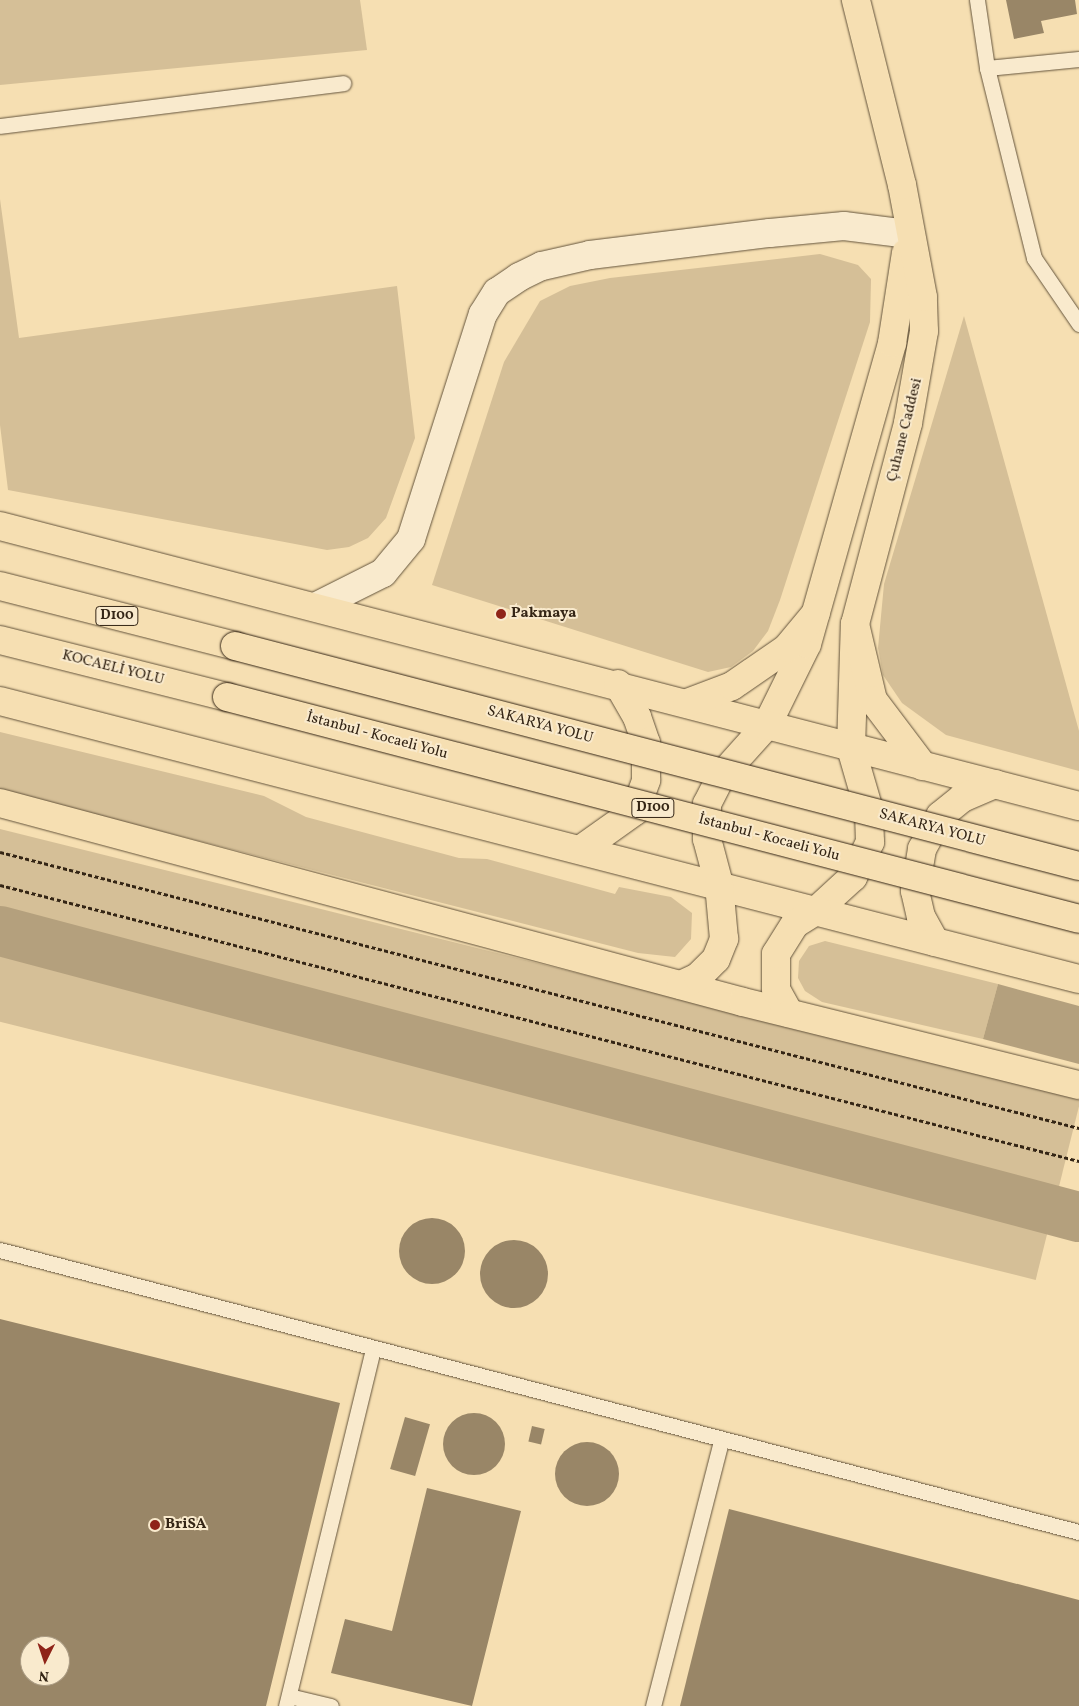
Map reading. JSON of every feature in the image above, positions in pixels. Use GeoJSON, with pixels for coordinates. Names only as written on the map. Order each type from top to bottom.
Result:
{"type":"FeatureCollection","features":[{"type":"Feature","properties":{"kind":"main road","name":"Çuhane Caddesi"},"geometry":{"type":"LineString","coordinates":[[851,748],[855,624],[920,373],[923,297],[908,234],[902,185],[856,0]]}},
{"type":"Feature","properties":{"kind":"main road","name":"Çuhane Caddesi"},"geometry":{"type":"LineString","coordinates":[[767,725],[807,644],[816,613],[892,343],[908,234]]}},
{"type":"Feature","properties":{"kind":"main road"},"geometry":{"type":"LineString","coordinates":[[0,526],[618,684],[851,748],[1079,806]]}},
{"type":"Feature","properties":{"kind":"main road","name":"SAKARYA YOLU"},"geometry":{"type":"LineString","coordinates":[[0,586],[1079,866]]}},
{"type":"Feature","properties":{"kind":"main road"},"geometry":{"type":"LineString","coordinates":[[687,702],[732,686],[787,648],[816,613]]}},
{"type":"Feature","properties":{"kind":"main road"},"geometry":{"type":"LineString","coordinates":[[855,624],[873,700],[923,766]]}},
{"type":"Feature","properties":{"kind":"main road","name":"KOCAELİ YOLU"},"geometry":{"type":"LineString","coordinates":[[0,640],[226,697]]}},
{"type":"Feature","properties":{"kind":"main road"},"geometry":{"type":"LineString","coordinates":[[583,848],[635,811],[646,780],[646,744],[637,717],[618,684]]}},
{"type":"Feature","properties":{"kind":"main road","name":"İstanbul - Kocaeli Yolu"},"geometry":{"type":"LineString","coordinates":[[226,697],[1079,919]]}},
{"type":"Feature","properties":{"kind":"main road"},"geometry":{"type":"LineString","coordinates":[[0,701],[583,848],[1079,979]]}},
{"type":"Feature","properties":{"kind":"main road"},"geometry":{"type":"LineString","coordinates":[[681,985],[698,977],[716,959],[724,939],[719,884],[707,838],[707,804],[722,776],[767,725]]}},
{"type":"Feature","properties":{"kind":"main road"},"geometry":{"type":"LineString","coordinates":[[789,1014],[776,990],[776,954],[795,924],[817,910],[853,877],[870,842],[869,810],[851,748]]}},
{"type":"Feature","properties":{"kind":"main road"},"geometry":{"type":"LineString","coordinates":[[935,942],[921,917],[915,891],[922,849],[940,816],[962,798],[995,784]]}},
{"type":"Feature","properties":{"kind":"main road"},"geometry":{"type":"LineString","coordinates":[[0,803],[789,1014],[1079,1085]]}},
{"type":"Feature","properties":{"kind":"street"},"geometry":{"type":"LineString","coordinates":[[317,606],[383,573],[411,539],[482,314],[497,292],[519,277],[582,256],[770,233],[844,226],[908,234]]}},
{"type":"Feature","properties":{"kind":"lane"},"geometry":{"type":"LineString","coordinates":[[977,0],[987,68],[1034,258],[1079,324]]}},
{"type":"Feature","properties":{"kind":"lane"},"geometry":{"type":"LineString","coordinates":[[987,68],[1079,59]]}},
{"type":"Feature","properties":{"kind":"lane"},"geometry":{"type":"LineString","coordinates":[[0,126],[343,83]]}},
{"type":"Feature","properties":{"kind":"lane"},"geometry":{"type":"LineString","coordinates":[[0,1250],[721,1441],[1079,1532]]}},
{"type":"Feature","properties":{"kind":"lane"},"geometry":{"type":"LineString","coordinates":[[331,1706],[288,1701],[373,1350]]}},
{"type":"Feature","properties":{"kind":"lane"},"geometry":{"type":"LineString","coordinates":[[653,1706],[721,1441]]}},
{"type":"Feature","properties":{"kind":"path"},"geometry":{"type":"LineString","coordinates":[[0,852],[1079,1128]]}},
{"type":"Feature","properties":{"kind":"path"},"geometry":{"type":"LineString","coordinates":[[0,885],[1079,1161]]}},
{"type":"Feature","properties":{"kind":"shaded area"},"geometry":{"type":"Polygon","coordinates":[[[0,0],[360,0],[367,50],[0,85],[0,0]]]}},
{"type":"Feature","properties":{"kind":"shaded area"},"geometry":{"type":"Polygon","coordinates":[[[0,199],[19,338],[397,286],[415,438],[386,518],[368,538],[349,547],[327,550],[8,490],[0,425],[0,199]]]}},
{"type":"Feature","properties":{"kind":"shaded area"},"geometry":{"type":"Polygon","coordinates":[[[820,254],[858,265],[871,279],[870,322],[780,600],[768,631],[753,651],[731,667],[708,672],[432,585],[504,362],[540,301],[570,286],[610,278],[820,254]]]}},
{"type":"Feature","properties":{"kind":"shaded area"},"geometry":{"type":"Polygon","coordinates":[[[964,316],[1079,731],[1079,771],[946,735],[902,703],[883,675],[878,648],[884,584],[964,316]]]}},
{"type":"Feature","properties":{"kind":"shaded area"},"geometry":{"type":"Polygon","coordinates":[[[0,732],[264,796],[306,817],[459,858],[487,859],[615,894],[619,887],[671,897],[692,913],[691,939],[675,957],[638,953],[0,790],[0,732]]]}},
{"type":"Feature","properties":{"kind":"shaded area"},"geometry":{"type":"Polygon","coordinates":[[[0,829],[1079,1098],[1079,1106],[1036,1280],[0,1022],[0,829]]]}},
{"type":"Feature","properties":{"kind":"shaded area"},"geometry":{"type":"Polygon","coordinates":[[[825,941],[998,984],[983,1039],[822,1002],[805,991],[798,978],[799,961],[809,946],[825,941]]]}},
{"type":"Feature","properties":{"kind":"shaded area"},"geometry":{"type":"Polygon","coordinates":[[[998,984],[1079,1006],[1079,1064],[983,1039],[998,984]]]}},
{"type":"Feature","properties":{"kind":"building"},"geometry":{"type":"Polygon","coordinates":[[[1006,0],[1075,0],[1077,14],[1041,21],[1044,33],[1014,39],[1006,0]]]}},
{"type":"Feature","properties":{"kind":"building"},"geometry":{"type":"Polygon","coordinates":[[[432,1218],[445,1221],[455,1228],[462,1238],[465,1251],[462,1264],[455,1274],[445,1281],[432,1284],[419,1281],[409,1274],[402,1264],[399,1251],[402,1238],[409,1228],[419,1221],[432,1218]]]}},
{"type":"Feature","properties":{"kind":"building"},"geometry":{"type":"Polygon","coordinates":[[[507,1240],[521,1240],[533,1245],[543,1255],[548,1267],[548,1281],[543,1293],[533,1303],[521,1308],[507,1308],[495,1303],[485,1293],[480,1281],[480,1267],[485,1255],[495,1245],[507,1240]]]}},
{"type":"Feature","properties":{"kind":"building","name":"BriSA"},"geometry":{"type":"Polygon","coordinates":[[[0,1319],[340,1403],[266,1706],[0,1706],[0,1319]]]}},
{"type":"Feature","properties":{"kind":"building"},"geometry":{"type":"Polygon","coordinates":[[[474,1413],[491,1418],[496,1422],[500,1427],[505,1444],[500,1461],[496,1466],[491,1470],[474,1475],[457,1470],[452,1466],[448,1461],[443,1444],[448,1427],[452,1422],[457,1418],[474,1413]]]}},
{"type":"Feature","properties":{"kind":"building"},"geometry":{"type":"Polygon","coordinates":[[[405,1417],[430,1424],[415,1476],[390,1469],[405,1417]]]}},
{"type":"Feature","properties":{"kind":"building"},"geometry":{"type":"Polygon","coordinates":[[[532,1426],[545,1429],[541,1445],[528,1442],[532,1426]]]}},
{"type":"Feature","properties":{"kind":"building"},"geometry":{"type":"Polygon","coordinates":[[[587,1442],[605,1448],[613,1456],[619,1474],[613,1492],[605,1500],[587,1506],[569,1500],[561,1492],[555,1474],[561,1456],[569,1448],[587,1442]]]}},
{"type":"Feature","properties":{"kind":"building"},"geometry":{"type":"Polygon","coordinates":[[[427,1488],[521,1511],[472,1706],[331,1673],[345,1619],[392,1631],[427,1488]]]}},
{"type":"Feature","properties":{"kind":"building"},"geometry":{"type":"Polygon","coordinates":[[[729,1509],[1079,1600],[1079,1706],[680,1706],[729,1509]]]}},
{"type":"Feature","properties":{"kind":"waterway"},"geometry":{"type":"LineString","coordinates":[[0,931],[1079,1217]]}},
{"type":"Feature","properties":{"kind":"place","name":"Pakmaya"},"geometry":{"type":"Point","coordinates":[501,614]}},
{"type":"Feature","properties":{"kind":"place","name":"BriSA"},"geometry":{"type":"Point","coordinates":[155,1525]}}]}
